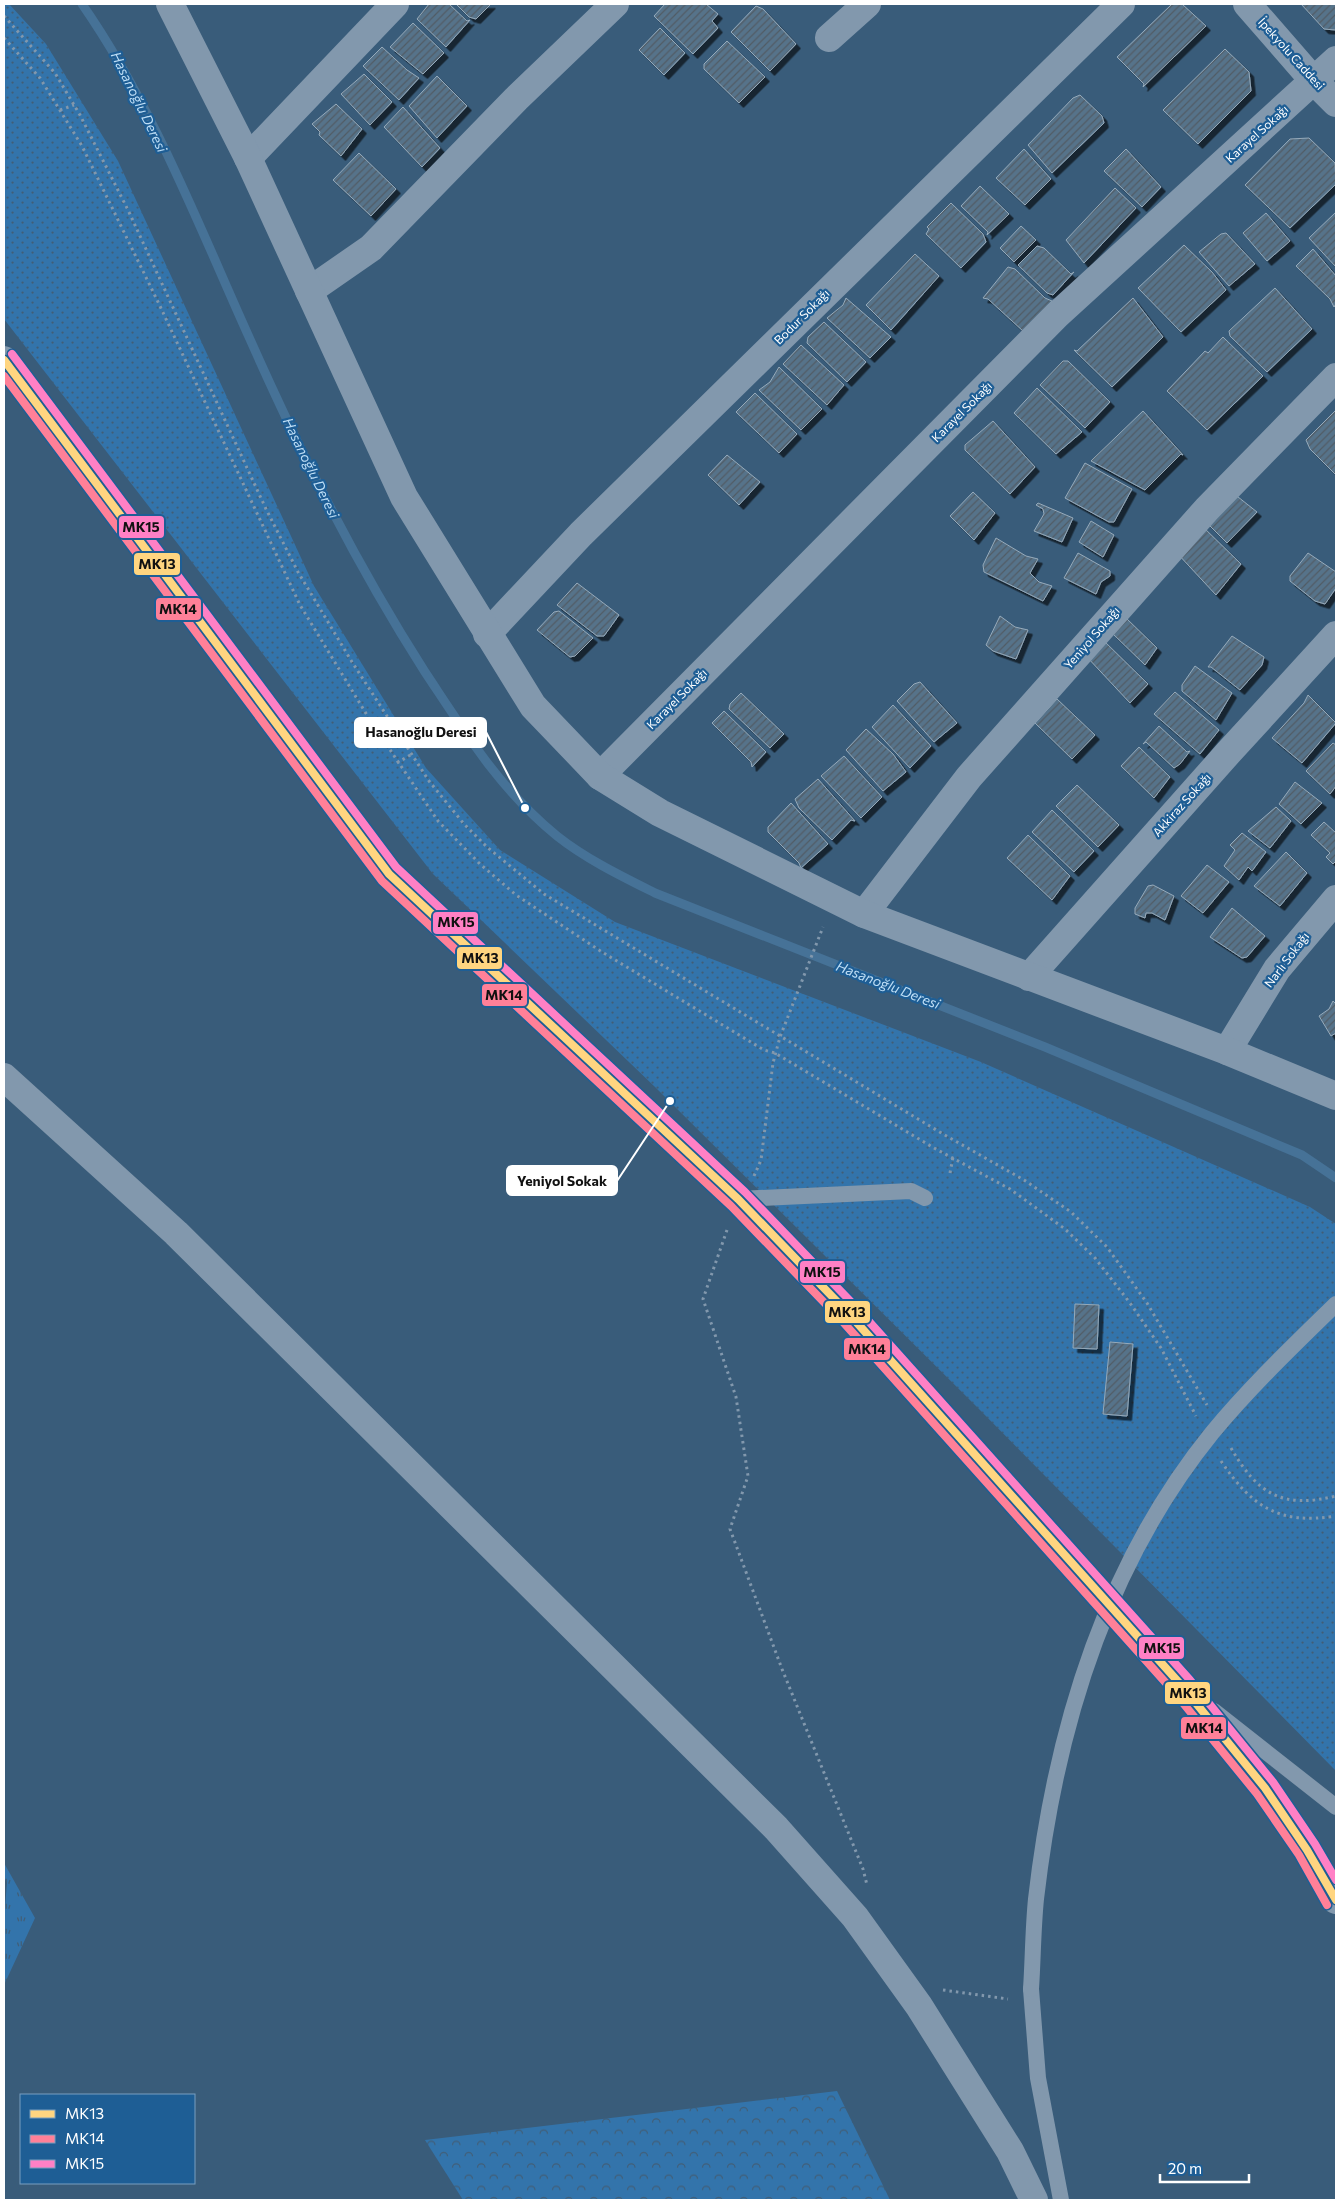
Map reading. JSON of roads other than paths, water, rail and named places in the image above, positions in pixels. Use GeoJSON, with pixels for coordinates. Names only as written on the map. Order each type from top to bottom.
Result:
{"type":"FeatureCollection","features":[{"type":"Feature","properties":{"kind":"street"},"geometry":{"type":"LineString","coordinates":[[170,4],[248,158],[404,497],[533,706],[600,776],[660,813],[864,914],[1227,1050],[1336,1096]]}},
{"type":"Feature","properties":{"kind":"street"},"geometry":{"type":"LineString","coordinates":[[248,158],[395,4]]}},
{"type":"Feature","properties":{"kind":"street"},"geometry":{"type":"LineString","coordinates":[[309,291],[371,248],[516,99],[615,4]]}},
{"type":"Feature","properties":{"kind":"street"},"geometry":{"type":"LineString","coordinates":[[829,38],[867,4]]}},
{"type":"Feature","properties":{"kind":"street","name":"Bodur Sokağı"},"geometry":{"type":"LineString","coordinates":[[487,634],[581,534],[1121,4]]}},
{"type":"Feature","properties":{"kind":"street","name":"İpekyolu Caddesi"},"geometry":{"type":"LineString","coordinates":[[1247,4],[1314,81],[1336,103]]}},
{"type":"Feature","properties":{"kind":"street","name":"Karayel Sokağı"},"geometry":{"type":"LineString","coordinates":[[600,776],[1057,315],[1336,60]]}},
{"type":"Feature","properties":{"kind":"street"},"geometry":{"type":"LineString","coordinates":[[4,360],[388,874],[738,1198],[850,1315],[943,1416],[1182,1686],[1265,1788],[1307,1850],[1336,1900]]}},
{"type":"Feature","properties":{"kind":"street","name":"Yeniyol Sokağı"},"geometry":{"type":"LineString","coordinates":[[864,914],[969,778],[1206,509],[1336,377]]}},
{"type":"Feature","properties":{"kind":"street","name":"Akkiraz Sokağı"},"geometry":{"type":"LineString","coordinates":[[1029,977],[1228,753],[1336,635]]}},
{"type":"Feature","properties":{"kind":"street","name":"Narlı Sokağı"},"geometry":{"type":"LineString","coordinates":[[1227,1050],[1277,969],[1336,898]]}},
{"type":"Feature","properties":{"kind":"street"},"geometry":{"type":"LineString","coordinates":[[4,1077],[176,1233],[776,1828],[855,1917],[904,1984],[1010,2151],[1034,2200]]}},
{"type":"Feature","properties":{"kind":"lane"},"geometry":{"type":"LineString","coordinates":[[738,1198],[911,1190],[925,1198]]}},
{"type":"Feature","properties":{"kind":"lane"},"geometry":{"type":"LineString","coordinates":[[1061,2200],[1038,2078],[1031,1988],[1036,1900],[1048,1813],[1067,1727],[1097,1635],[1127,1570],[1165,1499],[1206,1442],[1264,1374],[1336,1304]]}},
{"type":"Feature","properties":{"kind":"lane"},"geometry":{"type":"LineString","coordinates":[[1182,1686],[1336,1807]]}},
{"type":"Feature","properties":{"kind":"waterway","name":"Hasanoğlu Deresi"},"geometry":{"type":"LineString","coordinates":[[82,4],[131,83],[153,124],[309,466],[376,591],[454,716],[501,780],[537,818],[557,836],[580,852],[604,867],[655,893],[1045,1047],[1302,1155],[1336,1178]]}},
{"type":"Feature","properties":{"kind":"place","name":"Hasanoğlu Deresi"},"geometry":{"type":"Point","coordinates":[525,808]}},
{"type":"Feature","properties":{"kind":"place","name":"Yeniyol Sokak"},"geometry":{"type":"Point","coordinates":[670,1101]}}]}
